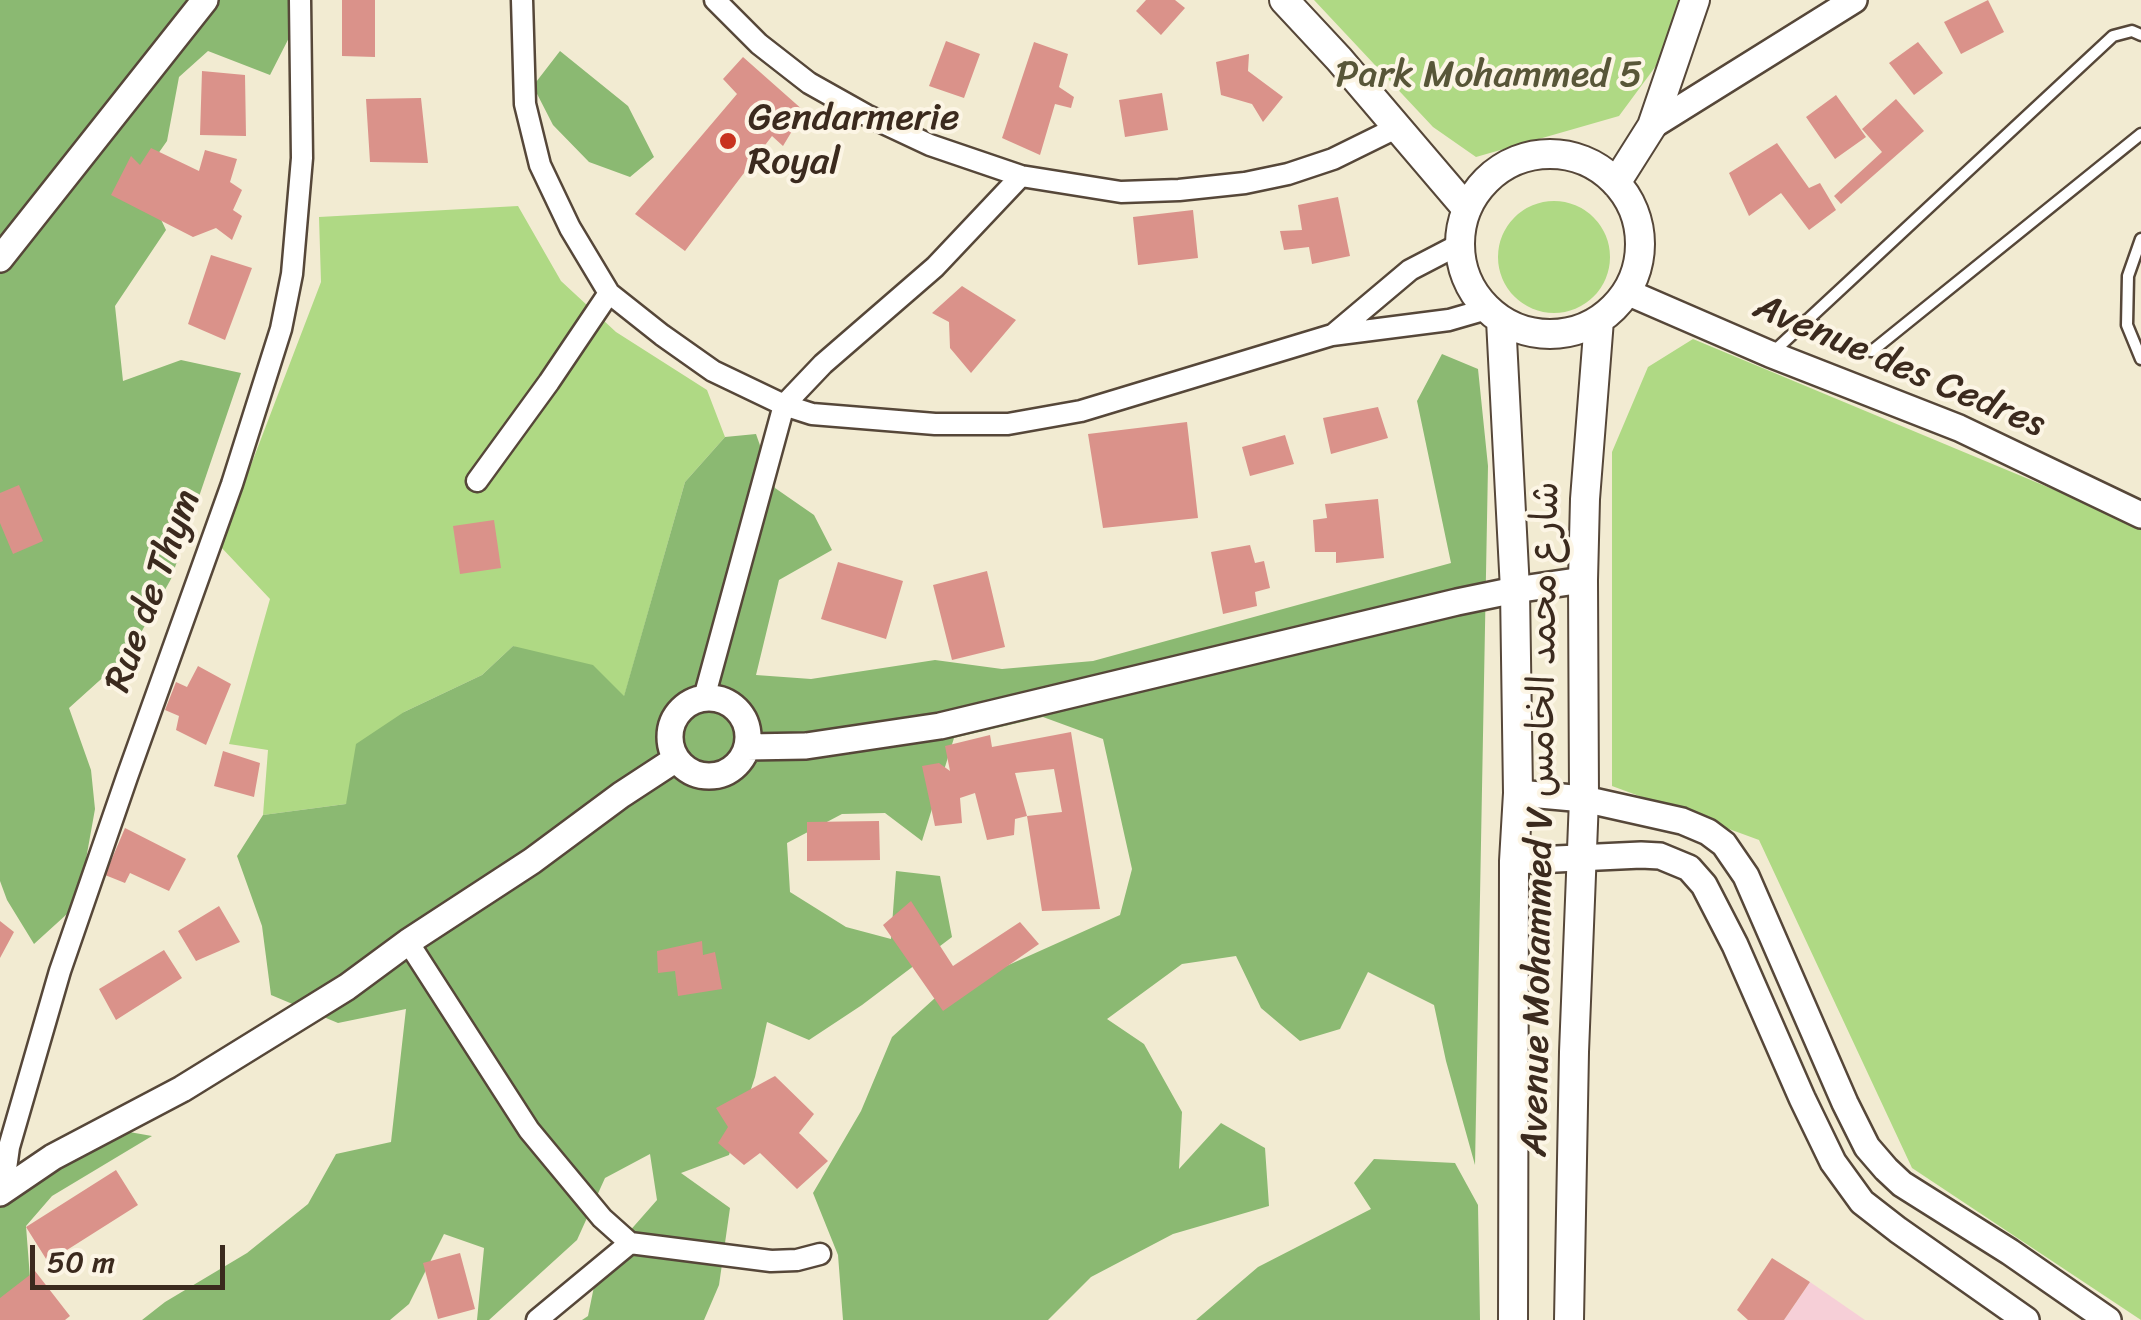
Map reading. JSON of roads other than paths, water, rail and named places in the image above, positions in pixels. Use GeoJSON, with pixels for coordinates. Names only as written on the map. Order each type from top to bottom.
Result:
{"type":"FeatureCollection","features":[{"type":"Feature","properties":{"kind":"main road"},"geometry":{"type":"LineString","coordinates":[[1284,0],[1467,209]]}},
{"type":"Feature","properties":{"kind":"main road"},"geometry":{"type":"LineString","coordinates":[[1616,183],[1652,126],[1695,0]]}},
{"type":"Feature","properties":{"kind":"main road"},"geometry":{"type":"LineString","coordinates":[[1552,154],[1587,162],[1616,183],[1636,216],[1640,255],[1627,292],[1600,320],[1581,330],[1540,334],[1519,329],[1494,314],[1475,295],[1467,279],[1460,244],[1462,226],[1476,194],[1501,168],[1534,155],[1552,154]]}},
{"type":"Feature","properties":{"kind":"main road","name":"Avenue Mohammed V شارع محمد الخامس"},"geometry":{"type":"LineString","coordinates":[[1494,314],[1515,590],[1518,794],[1514,861],[1513,1320]]}},
{"type":"Feature","properties":{"kind":"main road","name":"Avenue Mohammed V شارع محمد الخامس"},"geometry":{"type":"LineString","coordinates":[[1569,1320],[1584,799],[1585,499],[1600,320]]}},
{"type":"Feature","properties":{"kind":"street"},"geometry":{"type":"LineString","coordinates":[[0,236],[186,0]]}},
{"type":"Feature","properties":{"kind":"street"},"geometry":{"type":"LineString","coordinates":[[0,260],[205,0]]}},
{"type":"Feature","properties":{"kind":"street","name":"Rue de Thym"},"geometry":{"type":"LineString","coordinates":[[2,1192],[9,1147],[60,971],[232,484],[281,329],[292,274],[302,158],[300,0]]}},
{"type":"Feature","properties":{"kind":"street"},"geometry":{"type":"LineString","coordinates":[[522,0],[525,104],[540,165],[570,228],[610,294],[713,370],[812,414],[935,424],[1008,424],[1081,412],[1332,335],[1494,314]]}},
{"type":"Feature","properties":{"kind":"street"},"geometry":{"type":"LineString","coordinates":[[714,0],[759,44],[809,82],[866,116],[930,145],[1021,176],[1122,192],[1245,183],[1333,159],[1398,127]]}},
{"type":"Feature","properties":{"kind":"street"},"geometry":{"type":"LineString","coordinates":[[1652,126],[1854,0]]}},
{"type":"Feature","properties":{"kind":"street"},"geometry":{"type":"LineString","coordinates":[[704,698],[784,404],[823,364],[935,266],[1021,176]]}},
{"type":"Feature","properties":{"kind":"street"},"geometry":{"type":"LineString","coordinates":[[1332,335],[1410,270],[1460,244]]}},
{"type":"Feature","properties":{"kind":"street","name":"Avenue des Cedres"},"geometry":{"type":"LineString","coordinates":[[1627,292],[1770,354],[1960,428],[2141,515]]}},
{"type":"Feature","properties":{"kind":"street"},"geometry":{"type":"LineString","coordinates":[[477,481],[610,294]]}},
{"type":"Feature","properties":{"kind":"street"},"geometry":{"type":"LineString","coordinates":[[747,747],[806,746],[940,726],[1371,622],[1515,590],[1583,580]]}},
{"type":"Feature","properties":{"kind":"street"},"geometry":{"type":"LineString","coordinates":[[719,699],[733,706],[743,718],[748,732],[747,747],[730,771],[700,776],[686,770],[676,759],[670,744],[671,728],[689,703],[719,699]]}},
{"type":"Feature","properties":{"kind":"street"},"geometry":{"type":"LineString","coordinates":[[2,1192],[53,1157],[182,1088],[348,987],[676,759]]}},
{"type":"Feature","properties":{"kind":"street"},"geometry":{"type":"LineString","coordinates":[[1518,794],[1584,799],[1682,820],[1724,844],[1746,876],[1867,1146],[1902,1184],[2108,1320]]}},
{"type":"Feature","properties":{"kind":"street"},"geometry":{"type":"LineString","coordinates":[[1514,861],[1660,856],[1689,868],[1712,900],[1842,1176],[1862,1202],[2026,1320]]}},
{"type":"Feature","properties":{"kind":"street"},"geometry":{"type":"LineString","coordinates":[[408,942],[529,1130],[602,1218],[630,1243],[771,1261],[820,1254]]}},
{"type":"Feature","properties":{"kind":"street"},"geometry":{"type":"LineString","coordinates":[[537,1320],[630,1243]]}},
{"type":"Feature","properties":{"kind":"lane"},"geometry":{"type":"LineString","coordinates":[[1770,354],[2113,36],[2132,32],[2141,36]]}},
{"type":"Feature","properties":{"kind":"lane"},"geometry":{"type":"LineString","coordinates":[[1807,320],[1851,349],[1872,351],[2141,134]]}},
{"type":"Feature","properties":{"kind":"lane"},"geometry":{"type":"LineString","coordinates":[[2141,239],[2128,276],[2127,326],[2141,359]]}},
{"type":"Feature","properties":{"kind":"place","name":"Gendarmerie Royal"},"geometry":{"type":"Point","coordinates":[728,141]}},
{"type":"Feature","properties":{"kind":"park label","name":"Park Mohammed 5"},"geometry":{"type":"Point","coordinates":[1489,76]}}]}
